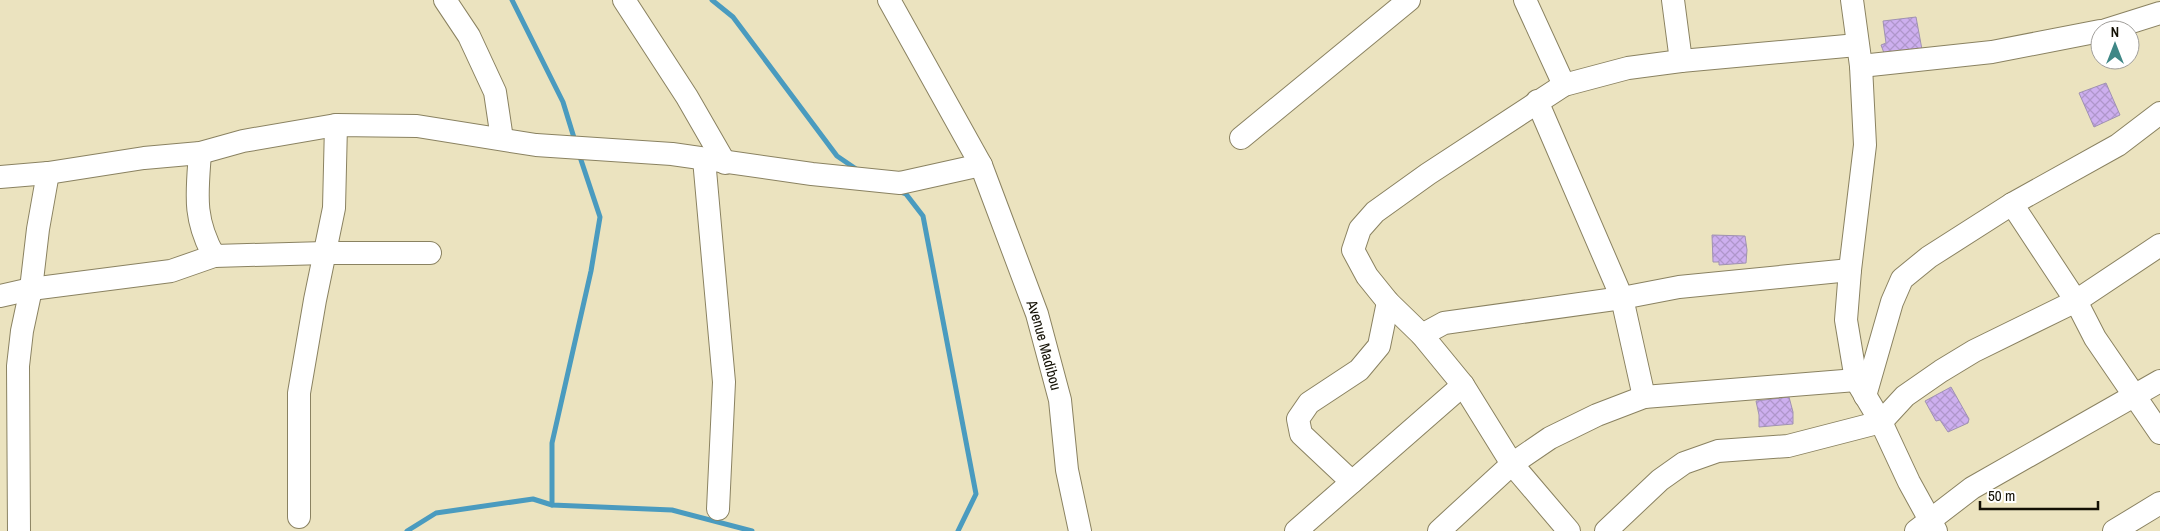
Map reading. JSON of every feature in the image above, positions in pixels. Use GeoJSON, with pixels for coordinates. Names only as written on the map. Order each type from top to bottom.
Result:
{"type":"FeatureCollection","features":[{"type":"Feature","properties":{"kind":"street"},"geometry":{"type":"LineString","coordinates":[[445,0],[469,36],[495,92],[502,139]]}},
{"type":"Feature","properties":{"kind":"street"},"geometry":{"type":"LineString","coordinates":[[624,0],[688,96],[714,161],[724,382],[718,509]]}},
{"type":"Feature","properties":{"kind":"street","name":"Avenue Madibou"},"geometry":{"type":"LineString","coordinates":[[889,0],[981,165],[1037,314],[1060,400],[1067,470],[1080,531]]}},
{"type":"Feature","properties":{"kind":"street"},"geometry":{"type":"LineString","coordinates":[[1241,138],[1409,0]]}},
{"type":"Feature","properties":{"kind":"street"},"geometry":{"type":"LineString","coordinates":[[1524,0],[1564,84]]}},
{"type":"Feature","properties":{"kind":"street"},"geometry":{"type":"LineString","coordinates":[[1673,0],[1680,61]]}},
{"type":"Feature","properties":{"kind":"street"},"geometry":{"type":"LineString","coordinates":[[1852,0],[1859,56],[1865,145],[1846,320],[1860,388],[1881,422],[1928,527],[1972,488],[2160,381]]}},
{"type":"Feature","properties":{"kind":"street"},"geometry":{"type":"LineString","coordinates":[[2138,20],[2160,13]]}},
{"type":"Feature","properties":{"kind":"street"},"geometry":{"type":"LineString","coordinates":[[1569,531],[1512,464],[1462,385],[1422,335],[1388,302],[1367,276],[1353,250],[1360,229],[1375,212],[1428,174],[1564,84],[1628,68],[1680,61],[1992,52],[2090,33]]}},
{"type":"Feature","properties":{"kind":"street"},"geometry":{"type":"LineString","coordinates":[[1537,101],[1622,298],[1644,398]]}},
{"type":"Feature","properties":{"kind":"street"},"geometry":{"type":"LineString","coordinates":[[1860,388],[1902,279],[1929,257],[2012,204],[2118,146],[2160,113]]}},
{"type":"Feature","properties":{"kind":"street"},"geometry":{"type":"LineString","coordinates":[[299,517],[299,392],[314,300],[326,253],[334,208],[336,125]]}},
{"type":"Feature","properties":{"kind":"street"},"geometry":{"type":"LineString","coordinates":[[0,177],[48,173],[144,158],[200,153],[244,141],[336,125],[417,126],[536,145],[672,154],[858,180],[900,183],[981,165]]}},
{"type":"Feature","properties":{"kind":"street"},"geometry":{"type":"LineString","coordinates":[[200,153],[198,219],[214,256]]}},
{"type":"Feature","properties":{"kind":"street"},"geometry":{"type":"LineString","coordinates":[[19,531],[18,366],[22,330],[31,289],[38,229],[48,173]]}},
{"type":"Feature","properties":{"kind":"street"},"geometry":{"type":"LineString","coordinates":[[2012,204],[2076,301],[2096,338],[2160,433]]}},
{"type":"Feature","properties":{"kind":"street"},"geometry":{"type":"LineString","coordinates":[[1606,531],[1660,480],[1684,463],[1718,450],[1788,446],[1881,422],[1905,396],[1941,371],[1974,351],[2076,301],[2160,245]]}},
{"type":"Feature","properties":{"kind":"street"},"geometry":{"type":"LineString","coordinates":[[0,296],[31,289],[171,271],[214,256],[430,253]]}},
{"type":"Feature","properties":{"kind":"street"},"geometry":{"type":"LineString","coordinates":[[1422,335],[1444,323],[1622,298],[1688,286],[1850,270]]}},
{"type":"Feature","properties":{"kind":"street"},"geometry":{"type":"LineString","coordinates":[[1352,482],[1301,434],[1298,419],[1309,404],[1359,370],[1380,346],[1388,302]]}},
{"type":"Feature","properties":{"kind":"street"},"geometry":{"type":"LineString","coordinates":[[1296,531],[1462,385]]}},
{"type":"Feature","properties":{"kind":"street"},"geometry":{"type":"LineString","coordinates":[[1439,531],[1512,464],[1550,438],[1597,415],[1644,398],[1860,388]]}},
{"type":"Feature","properties":{"kind":"street"},"geometry":{"type":"LineString","coordinates":[[2114,531],[2160,503]]}},
{"type":"Feature","properties":{"kind":"building"},"geometry":{"type":"Polygon","coordinates":[[[1916,17],[1923,55],[1884,53],[1881,45],[1886,43],[1883,21],[1916,17]]]}},
{"type":"Feature","properties":{"kind":"building"},"geometry":{"type":"Polygon","coordinates":[[[2106,83],[2120,115],[2094,127],[2079,93],[2106,83]]]}},
{"type":"Feature","properties":{"kind":"building"},"geometry":{"type":"Polygon","coordinates":[[[1712,235],[1745,236],[1746,263],[1719,265],[1719,262],[1713,262],[1712,235]]]}},
{"type":"Feature","properties":{"kind":"building"},"geometry":{"type":"Polygon","coordinates":[[[1951,387],[1969,419],[1968,423],[1948,432],[1940,420],[1936,421],[1925,401],[1951,387]]]}},
{"type":"Feature","properties":{"kind":"building"},"geometry":{"type":"Polygon","coordinates":[[[1789,397],[1793,412],[1793,424],[1759,427],[1756,401],[1789,397]]]}},
{"type":"Feature","properties":{"kind":"waterway"},"geometry":{"type":"LineString","coordinates":[[512,0],[563,102],[575,141]]}},
{"type":"Feature","properties":{"kind":"waterway"},"geometry":{"type":"LineString","coordinates":[[712,0],[733,17],[837,156],[859,171]]}},
{"type":"Feature","properties":{"kind":"waterway"},"geometry":{"type":"LineString","coordinates":[[579,154],[600,217],[591,271],[552,443],[552,505],[672,510],[752,531]]}},
{"type":"Feature","properties":{"kind":"waterway"},"geometry":{"type":"LineString","coordinates":[[900,192],[906,194],[923,216],[976,494],[958,531]]}},
{"type":"Feature","properties":{"kind":"waterway"},"geometry":{"type":"LineString","coordinates":[[407,531],[436,513],[533,499],[552,505]]}}]}
